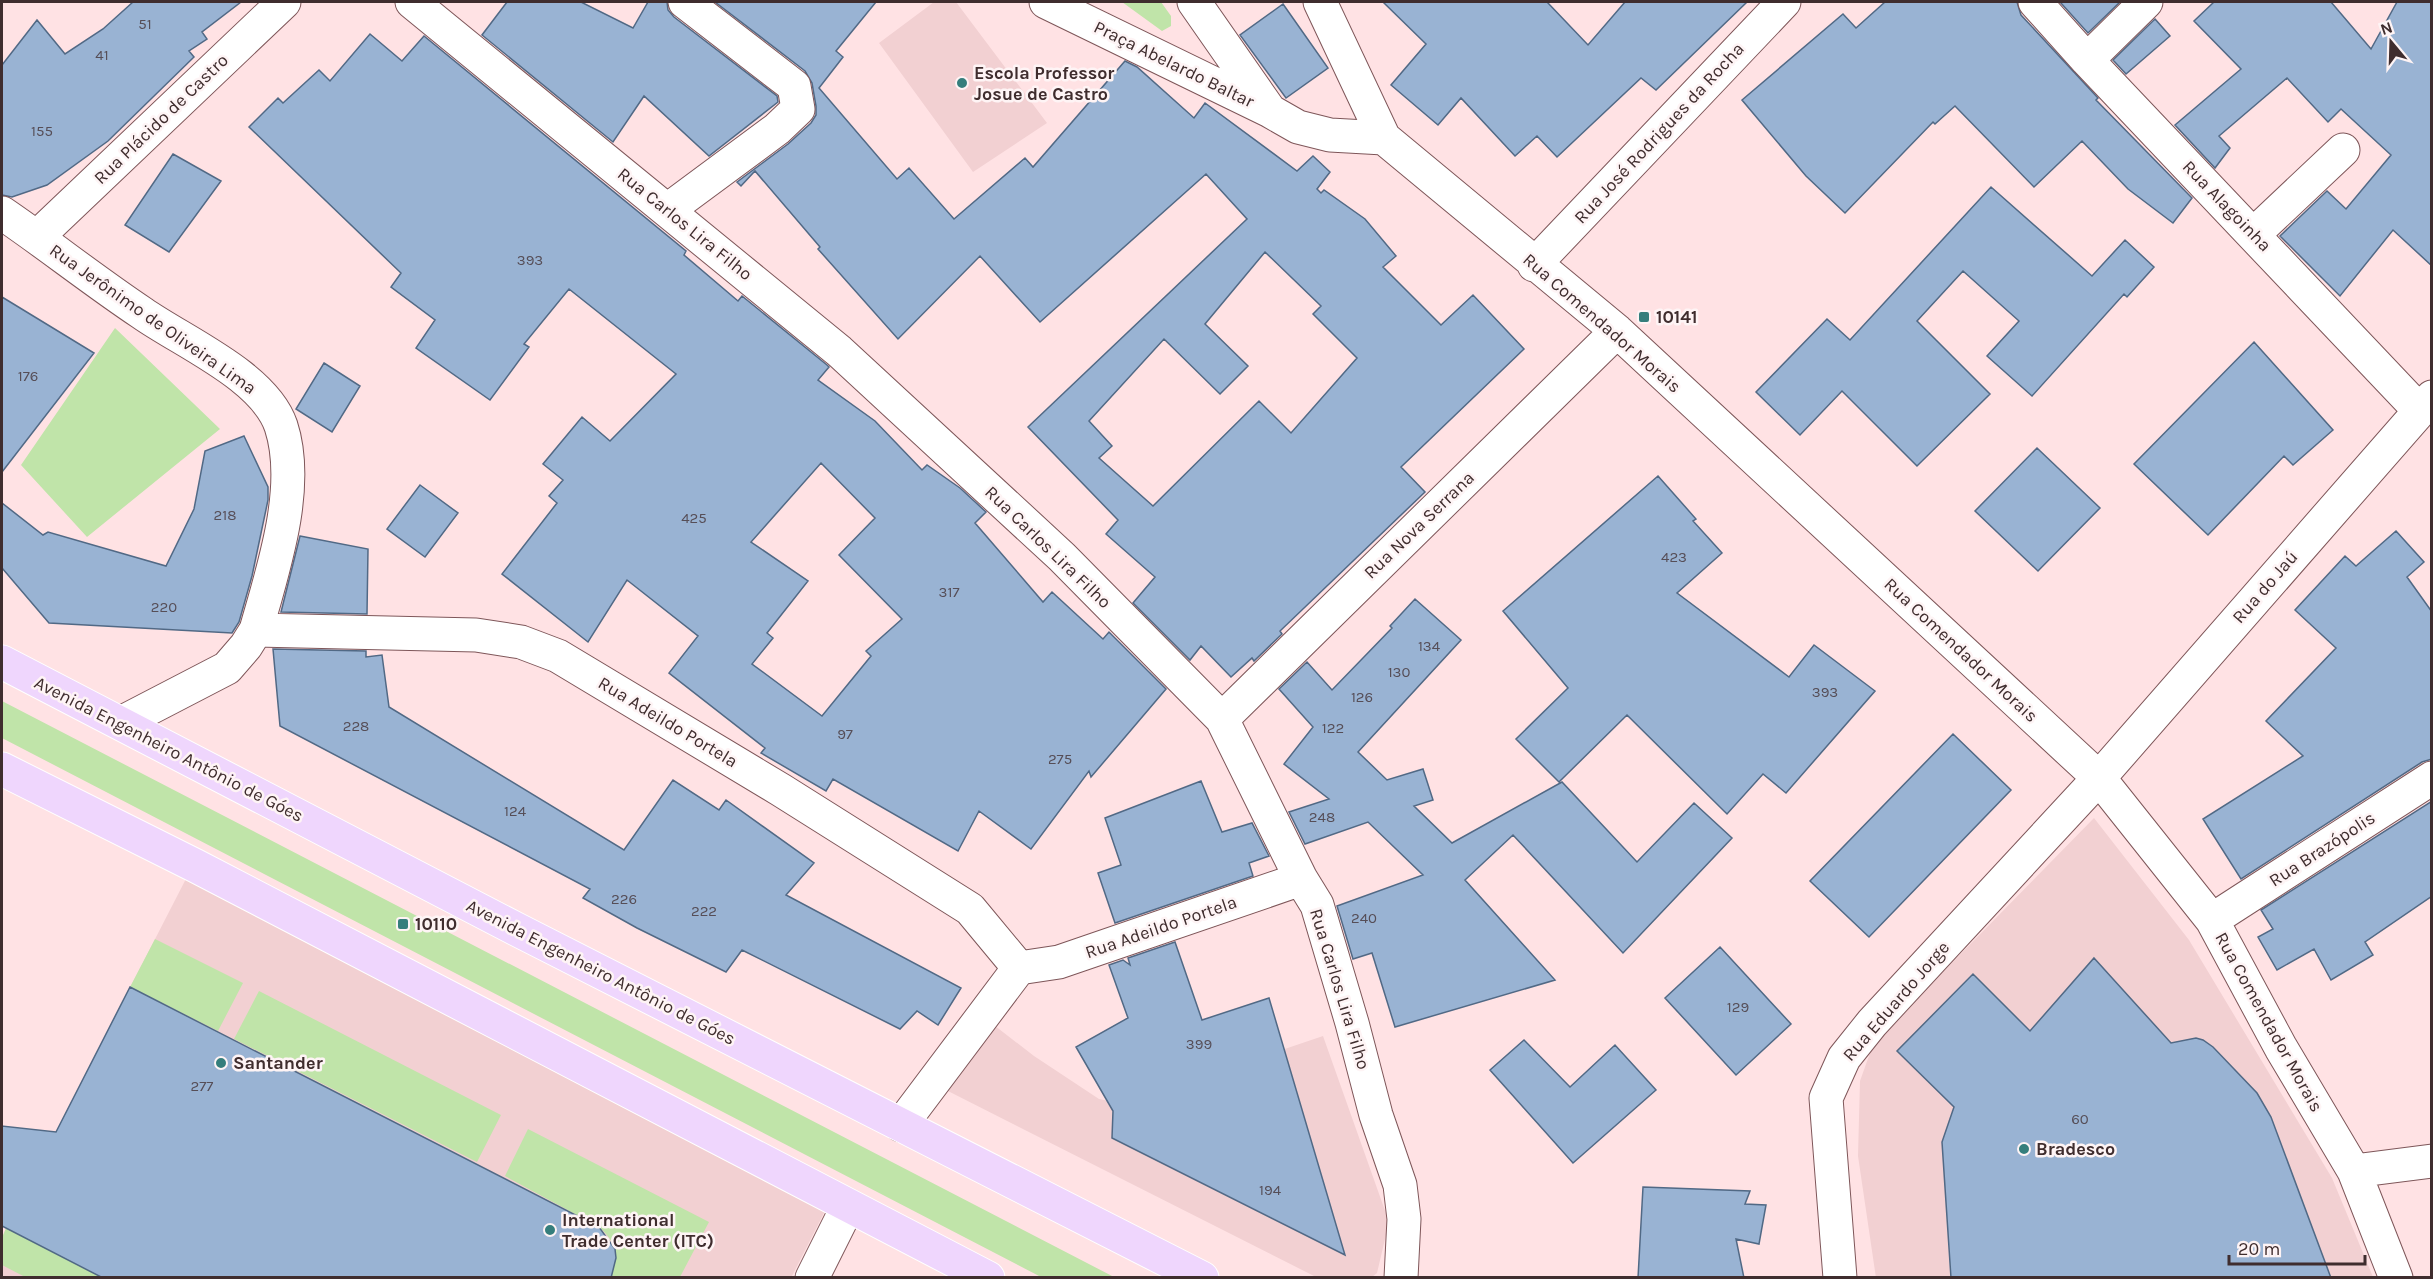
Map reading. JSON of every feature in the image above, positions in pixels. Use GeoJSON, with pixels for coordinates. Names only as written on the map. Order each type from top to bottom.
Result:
{"type":"FeatureCollection","features":[{"type":"Feature","properties":{"kind":"main road","name":"Avenida Engenheiro Antônio de Góes"},"geometry":{"type":"LineString","coordinates":[[2,662],[1202,1278]]}},
{"type":"Feature","properties":{"kind":"main road"},"geometry":{"type":"LineString","coordinates":[[2,769],[196,866],[988,1278]]}},
{"type":"Feature","properties":{"kind":"street","name":"Rua Plácido de Castro"},"geometry":{"type":"LineString","coordinates":[[37,237],[284,2]]}},
{"type":"Feature","properties":{"kind":"street","name":"Rua Carlos Lira Filho"},"geometry":{"type":"LineString","coordinates":[[412,2],[669,209],[840,351],[1062,557],[1222,719],[1300,879],[1317,905],[1376,1114],[1400,1185],[1404,1219],[1401,1278]]}},
{"type":"Feature","properties":{"kind":"street"},"geometry":{"type":"LineString","coordinates":[[669,209],[777,129],[798,109],[794,86],[685,2]]}},
{"type":"Feature","properties":{"kind":"street","name":"Praça Abelardo Baltar"},"geometry":{"type":"LineString","coordinates":[[1046,2],[1270,111],[1298,127],[1330,135],[1384,138]]}},
{"type":"Feature","properties":{"kind":"street","name":"Praça Abelardo Baltar"},"geometry":{"type":"LineString","coordinates":[[1194,2],[1270,111]]}},
{"type":"Feature","properties":{"kind":"street"},"geometry":{"type":"LineString","coordinates":[[1320,2],[1384,138]]}},
{"type":"Feature","properties":{"kind":"street","name":"Rua José Rodrigues da Rocha"},"geometry":{"type":"LineString","coordinates":[[1534,265],[1784,2]]}},
{"type":"Feature","properties":{"kind":"street","name":"Rua Alagoinha"},"geometry":{"type":"LineString","coordinates":[[2035,2],[2087,60],[2254,234],[2425,403]]}},
{"type":"Feature","properties":{"kind":"street"},"geometry":{"type":"LineString","coordinates":[[2087,60],[2146,2]]}},
{"type":"Feature","properties":{"kind":"street","name":"Rua Comendador Morais"},"geometry":{"type":"LineString","coordinates":[[1384,138],[1534,265],[1617,331],[2099,778],[2212,920],[2281,1048],[2354,1171],[2396,1278]]}},
{"type":"Feature","properties":{"kind":"street"},"geometry":{"type":"LineString","coordinates":[[2254,234],[2343,150]]}},
{"type":"Feature","properties":{"kind":"street","name":"Rua Jerônimo de Oliveira Lima"},"geometry":{"type":"LineString","coordinates":[[2,213],[142,314],[242,378],[265,399],[280,424],[290,478],[284,516],[256,630],[227,668],[120,723]]}},
{"type":"Feature","properties":{"kind":"street","name":"Rua Nova Serrana"},"geometry":{"type":"LineString","coordinates":[[1222,719],[1617,331]]}},
{"type":"Feature","properties":{"kind":"street","name":"Rua do Jaú"},"geometry":{"type":"LineString","coordinates":[[2099,778],[2425,403]]}},
{"type":"Feature","properties":{"kind":"street","name":"Rua Adeildo Portela"},"geometry":{"type":"LineString","coordinates":[[256,630],[476,635],[521,642],[558,656],[781,790],[970,909],[1019,968],[1059,962],[1300,879]]}},
{"type":"Feature","properties":{"kind":"street","name":"Rua Eduardo Jorge"},"geometry":{"type":"LineString","coordinates":[[1840,1278],[1826,1098],[1844,1058],[1872,1023],[2099,778]]}},
{"type":"Feature","properties":{"kind":"street","name":"Rua Brazópolis"},"geometry":{"type":"LineString","coordinates":[[2212,920],[2432,778]]}},
{"type":"Feature","properties":{"kind":"street"},"geometry":{"type":"LineString","coordinates":[[901,1125],[1019,968]]}},
{"type":"Feature","properties":{"kind":"street"},"geometry":{"type":"LineString","coordinates":[[2354,1171],[2432,1161]]}},
{"type":"Feature","properties":{"kind":"street"},"geometry":{"type":"LineString","coordinates":[[812,1278],[848,1206]]}},
{"type":"Feature","properties":{"kind":"shaded area","name":"Escola Professor Josue de Castro"},"geometry":{"type":"Polygon","coordinates":[[[934,2],[956,2],[1047,123],[973,172],[879,43],[934,2]]]}},
{"type":"Feature","properties":{"kind":"shaded area"},"geometry":{"type":"Polygon","coordinates":[[[2094,818],[2189,940],[2332,1178],[2373,1277],[1876,1278],[1858,1156],[1860,1081],[1870,1053],[1887,1029],[2094,818]]]}},
{"type":"Feature","properties":{"kind":"shaded area"},"geometry":{"type":"Polygon","coordinates":[[[190,871],[828,1205],[791,1278],[2,1277],[2,1237],[190,871]]]}},
{"type":"Feature","properties":{"kind":"shaded area"},"geometry":{"type":"Polygon","coordinates":[[[990,1022],[1034,1056],[1099,1099],[1124,1104],[1323,1036],[1389,1222],[1377,1273],[1372,1277],[1316,1277],[944,1089],[990,1022]]]}},
{"type":"Feature","properties":{"kind":"green space"},"geometry":{"type":"Polygon","coordinates":[[[1122,2],[1161,2],[1171,16],[1171,26],[1162,31],[1122,2]]]}},
{"type":"Feature","properties":{"kind":"green space"},"geometry":{"type":"Polygon","coordinates":[[[115,328],[220,429],[87,537],[21,465],[115,328]]]}},
{"type":"Feature","properties":{"kind":"green space"},"geometry":{"type":"Polygon","coordinates":[[[2,701],[1114,1277],[1041,1277],[2,738],[2,701]]]}},
{"type":"Feature","properties":{"kind":"green space"},"geometry":{"type":"Polygon","coordinates":[[[155,939],[243,983],[218,1031],[130,987],[155,939]]]}},
{"type":"Feature","properties":{"kind":"green space"},"geometry":{"type":"Polygon","coordinates":[[[259,991],[501,1115],[477,1162],[234,1039],[259,991]]]}},
{"type":"Feature","properties":{"kind":"green space"},"geometry":{"type":"Polygon","coordinates":[[[528,1129],[709,1222],[680,1277],[611,1277],[615,1256],[613,1244],[599,1227],[505,1176],[528,1129]]]}},
{"type":"Feature","properties":{"kind":"green space"},"geometry":{"type":"Polygon","coordinates":[[[6,1228],[103,1277],[25,1277],[2,1265],[2,1238],[6,1228]]]}},
{"type":"Feature","properties":{"kind":"building"},"geometry":{"type":"Polygon","coordinates":[[[133,2],[241,2],[202,32],[207,39],[189,51],[194,57],[108,141],[47,185],[12,197],[2,195],[2,65],[37,20],[65,54],[103,29],[133,2]]]}},
{"type":"Feature","properties":{"kind":"building"},"geometry":{"type":"Polygon","coordinates":[[[507,2],[581,2],[633,28],[648,2],[667,2],[668,10],[674,17],[777,96],[778,102],[709,156],[644,96],[613,142],[482,35],[507,2]]]}},
{"type":"Feature","properties":{"kind":"building"},"geometry":{"type":"Polygon","coordinates":[[[715,2],[876,2],[836,51],[843,57],[819,88],[897,179],[909,168],[954,219],[1025,158],[1033,167],[1125,61],[1137,67],[1194,118],[1205,103],[1297,171],[1313,156],[1330,172],[1317,189],[1321,193],[1324,190],[1365,219],[1396,256],[1383,267],[1441,325],[1473,295],[1524,349],[1401,467],[1425,492],[1280,631],[1282,634],[1254,661],[1252,658],[1231,677],[1201,646],[1190,660],[1133,603],[1155,577],[1106,534],[1118,520],[1028,427],[1247,219],[1206,174],[1040,322],[980,256],[898,339],[818,249],[820,247],[755,171],[741,186],[737,182],[788,144],[811,123],[816,115],[812,83],[805,71],[715,2]],[[1265,252],[1205,324],[1248,366],[1220,394],[1164,339],[1089,421],[1112,446],[1099,458],[1153,506],[1259,401],[1291,433],[1357,358],[1313,314],[1321,306],[1265,252]]]}},
{"type":"Feature","properties":{"kind":"building"},"geometry":{"type":"Polygon","coordinates":[[[1383,2],[1547,2],[1588,45],[1625,2],[1747,2],[1656,90],[1641,78],[1557,157],[1537,136],[1515,156],[1461,98],[1438,125],[1391,85],[1426,44],[1383,2]]]}},
{"type":"Feature","properties":{"kind":"building"},"geometry":{"type":"Polygon","coordinates":[[[1885,2],[2017,2],[2021,15],[2098,98],[2096,100],[2192,198],[2173,223],[2128,189],[2082,141],[2034,187],[1955,106],[1935,124],[1933,122],[1845,213],[1806,176],[1742,100],[1843,14],[1856,28],[1885,2]]]}},
{"type":"Feature","properties":{"kind":"building"},"geometry":{"type":"Polygon","coordinates":[[[2060,2],[2120,2],[2088,33],[2060,2]]]}},
{"type":"Feature","properties":{"kind":"building"},"geometry":{"type":"Polygon","coordinates":[[[2214,2],[2331,2],[2371,49],[2397,2],[2432,2],[2432,266],[2393,230],[2340,296],[2280,236],[2327,191],[2346,209],[2391,155],[2341,109],[2328,122],[2287,78],[2219,136],[2230,148],[2215,168],[2175,125],[2241,69],[2194,21],[2214,2]]]}},
{"type":"Feature","properties":{"kind":"building"},"geometry":{"type":"Polygon","coordinates":[[[1283,4],[1328,68],[1286,98],[1240,35],[1283,4]]]}},
{"type":"Feature","properties":{"kind":"building"},"geometry":{"type":"Polygon","coordinates":[[[2155,19],[2170,36],[2126,74],[2113,60],[2155,19]]]}},
{"type":"Feature","properties":{"kind":"building"},"geometry":{"type":"Polygon","coordinates":[[[370,34],[402,61],[424,36],[686,251],[684,255],[738,301],[742,296],[827,365],[829,367],[818,380],[875,421],[922,470],[927,465],[960,488],[986,512],[975,523],[1043,602],[1052,592],[1103,639],[1109,632],[1166,689],[1091,777],[1089,771],[1031,849],[979,811],[958,851],[833,779],[826,791],[761,753],[765,748],[669,673],[698,636],[627,580],[588,642],[502,574],[557,503],[549,496],[563,480],[543,464],[582,417],[610,441],[676,374],[569,289],[524,344],[529,347],[490,400],[416,348],[435,320],[391,287],[401,273],[249,127],[278,98],[283,103],[319,70],[330,81],[370,34]],[[821,463],[751,542],[808,581],[767,633],[773,638],[752,664],[822,716],[871,656],[866,651],[902,619],[839,555],[875,518],[821,463]]]}},
{"type":"Feature","properties":{"kind":"building"},"geometry":{"type":"Polygon","coordinates":[[[173,154],[221,181],[169,252],[125,225],[173,154]]]}},
{"type":"Feature","properties":{"kind":"building"},"geometry":{"type":"Polygon","coordinates":[[[1991,187],[2092,276],[2125,240],[2154,267],[2127,297],[2124,294],[2032,396],[1987,356],[2019,321],[1963,271],[1917,321],[1990,394],[1917,466],[1842,391],[1800,435],[1756,392],[1827,319],[1850,340],[1991,187]]]}},
{"type":"Feature","properties":{"kind":"building"},"geometry":{"type":"Polygon","coordinates":[[[2,297],[94,353],[2,472],[2,297]]]}},
{"type":"Feature","properties":{"kind":"building"},"geometry":{"type":"Polygon","coordinates":[[[2254,342],[2333,430],[2293,465],[2284,456],[2208,535],[2134,464],[2254,342]]]}},
{"type":"Feature","properties":{"kind":"building"},"geometry":{"type":"Polygon","coordinates":[[[324,363],[360,386],[332,432],[296,409],[324,363]]]}},
{"type":"Feature","properties":{"kind":"building"},"geometry":{"type":"Polygon","coordinates":[[[244,436],[268,487],[268,500],[252,576],[239,622],[232,633],[49,623],[2,568],[2,503],[43,535],[48,532],[166,566],[194,509],[205,451],[244,436]]]}},
{"type":"Feature","properties":{"kind":"building"},"geometry":{"type":"Polygon","coordinates":[[[2037,448],[2100,508],[2038,571],[1975,511],[2037,448]]]}},
{"type":"Feature","properties":{"kind":"building"},"geometry":{"type":"Polygon","coordinates":[[[1658,476],[1696,519],[1693,521],[1722,553],[1677,593],[1789,677],[1814,645],[1875,691],[1786,793],[1763,774],[1727,814],[1627,715],[1559,782],[1516,739],[1568,688],[1503,611],[1658,476]]]}},
{"type":"Feature","properties":{"kind":"building"},"geometry":{"type":"Polygon","coordinates":[[[420,485],[458,513],[425,557],[387,529],[420,485]]]}},
{"type":"Feature","properties":{"kind":"building"},"geometry":{"type":"Polygon","coordinates":[[[2396,531],[2424,562],[2407,577],[2432,612],[2432,759],[2422,762],[2241,879],[2203,819],[2303,756],[2266,721],[2336,648],[2295,610],[2345,556],[2356,566],[2396,531]]]}},
{"type":"Feature","properties":{"kind":"building"},"geometry":{"type":"Polygon","coordinates":[[[300,536],[368,549],[367,614],[281,612],[300,536]]]}},
{"type":"Feature","properties":{"kind":"building"},"geometry":{"type":"Polygon","coordinates":[[[1415,599],[1461,640],[1358,752],[1387,780],[1423,769],[1433,800],[1414,806],[1452,843],[1562,782],[1637,862],[1694,803],[1732,838],[1623,953],[1513,835],[1465,880],[1555,980],[1395,1027],[1372,953],[1353,959],[1337,906],[1423,875],[1368,822],[1305,844],[1289,812],[1329,799],[1284,764],[1313,727],[1279,689],[1307,662],[1332,690],[1392,628],[1390,626],[1415,599]]]}},
{"type":"Feature","properties":{"kind":"building"},"geometry":{"type":"Polygon","coordinates":[[[273,649],[366,651],[366,657],[382,655],[389,707],[624,850],[673,780],[719,810],[726,800],[814,863],[786,895],[961,988],[938,1025],[917,1011],[900,1029],[742,950],[726,972],[637,928],[583,898],[590,889],[280,726],[273,649]]]}},
{"type":"Feature","properties":{"kind":"building"},"geometry":{"type":"Polygon","coordinates":[[[1953,734],[2011,790],[1869,937],[1810,881],[1953,734]]]}},
{"type":"Feature","properties":{"kind":"building"},"geometry":{"type":"Polygon","coordinates":[[[1201,781],[1222,832],[1252,823],[1269,856],[1249,863],[1253,876],[1115,923],[1098,873],[1121,865],[1105,818],[1201,781]]]}},
{"type":"Feature","properties":{"kind":"building"},"geometry":{"type":"Polygon","coordinates":[[[2432,801],[2432,896],[2365,942],[2373,955],[2331,980],[2314,949],[2277,970],[2258,937],[2273,929],[2261,910],[2432,801]]]}},
{"type":"Feature","properties":{"kind":"building"},"geometry":{"type":"Polygon","coordinates":[[[1175,942],[1202,1020],[1269,998],[1345,1255],[1112,1138],[1113,1111],[1076,1047],[1128,1018],[1109,965],[1123,960],[1130,965],[1128,958],[1175,942]]]}},
{"type":"Feature","properties":{"kind":"building"},"geometry":{"type":"Polygon","coordinates":[[[1720,947],[1791,1024],[1736,1075],[1665,998],[1720,947]]]}},
{"type":"Feature","properties":{"kind":"building"},"geometry":{"type":"Polygon","coordinates":[[[2094,958],[2171,1043],[2196,1038],[2203,1040],[2213,1047],[2257,1093],[2271,1117],[2331,1278],[1951,1278],[1942,1142],[1954,1107],[1897,1051],[1973,974],[2030,1031],[2094,958]]]}},
{"type":"Feature","properties":{"kind":"building"},"geometry":{"type":"Polygon","coordinates":[[[130,987],[599,1227],[615,1249],[616,1258],[611,1278],[103,1278],[2,1226],[2,1126],[56,1132],[130,987]]]}},
{"type":"Feature","properties":{"kind":"building"},"geometry":{"type":"Polygon","coordinates":[[[1524,1040],[1570,1087],[1615,1045],[1656,1090],[1573,1163],[1490,1070],[1524,1040]]]}},
{"type":"Feature","properties":{"kind":"building"},"geometry":{"type":"Polygon","coordinates":[[[1643,1187],[1750,1191],[1745,1204],[1766,1205],[1759,1244],[1736,1239],[1744,1278],[1638,1278],[1643,1187]]]}},
{"type":"Feature","properties":{"kind":"place","name":"Escola Professor Josue de Castro"},"geometry":{"type":"Point","coordinates":[962,83]}},
{"type":"Feature","properties":{"kind":"place","name":"10141"},"geometry":{"type":"Point","coordinates":[1644,317]}},
{"type":"Feature","properties":{"kind":"place","name":"10110"},"geometry":{"type":"Point","coordinates":[403,924]}},
{"type":"Feature","properties":{"kind":"place","name":"Santander"},"geometry":{"type":"Point","coordinates":[221,1063]}},
{"type":"Feature","properties":{"kind":"place","name":"Bradesco"},"geometry":{"type":"Point","coordinates":[2024,1149]}},
{"type":"Feature","properties":{"kind":"place","name":"International Trade Center (ITC)"},"geometry":{"type":"Point","coordinates":[550,1230]}}]}
